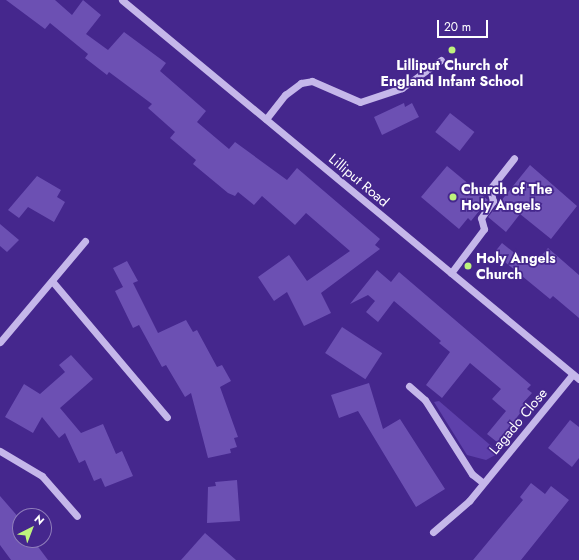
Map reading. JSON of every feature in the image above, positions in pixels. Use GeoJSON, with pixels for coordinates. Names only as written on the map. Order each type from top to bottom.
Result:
{"type":"FeatureCollection","features":[{"type":"Feature","properties":{"kind":"street","name":"Lilliput Road"},"geometry":{"type":"LineString","coordinates":[[125,1],[576,377]]}},
{"type":"Feature","properties":{"kind":"street"},"geometry":{"type":"LineString","coordinates":[[266,119],[285,95],[300,83],[312,81],[360,102],[402,88],[441,60]]}},
{"type":"Feature","properties":{"kind":"street"},"geometry":{"type":"LineString","coordinates":[[451,273],[484,230],[481,218],[493,201],[490,189],[514,158]]}},
{"type":"Feature","properties":{"kind":"street"},"geometry":{"type":"LineString","coordinates":[[0,342],[85,241]]}},
{"type":"Feature","properties":{"kind":"street"},"geometry":{"type":"LineString","coordinates":[[52,281],[167,416]]}},
{"type":"Feature","properties":{"kind":"street","name":"Lagado Close"},"geometry":{"type":"LineString","coordinates":[[433,532],[469,501],[576,377]]}},
{"type":"Feature","properties":{"kind":"street"},"geometry":{"type":"LineString","coordinates":[[409,386],[425,400],[472,474],[483,483]]}},
{"type":"Feature","properties":{"kind":"street"},"geometry":{"type":"LineString","coordinates":[[0,450],[42,476],[77,516]]}},
{"type":"Feature","properties":{"kind":"shaded area"},"geometry":{"type":"Polygon","coordinates":[[[439,401],[499,453],[486,460],[467,455],[434,402],[439,401]]]}},
{"type":"Feature","properties":{"kind":"building"},"geometry":{"type":"Polygon","coordinates":[[[6,0],[55,0],[72,15],[83,0],[101,15],[86,34],[108,50],[124,32],[166,63],[160,71],[206,111],[197,122],[229,149],[235,142],[287,180],[297,168],[380,239],[375,245],[380,249],[321,293],[331,313],[304,326],[287,292],[274,301],[258,277],[289,255],[307,281],[350,251],[306,213],[295,225],[262,196],[254,205],[238,192],[235,196],[228,193],[193,164],[196,160],[170,138],[175,132],[148,108],[152,104],[109,72],[107,75],[85,58],[88,54],[50,23],[45,29],[6,0]]]}},
{"type":"Feature","properties":{"kind":"building"},"geometry":{"type":"Polygon","coordinates":[[[404,103],[405,107],[412,103],[419,117],[382,135],[374,117],[404,103]]]}},
{"type":"Feature","properties":{"kind":"building"},"geometry":{"type":"Polygon","coordinates":[[[450,113],[474,132],[460,151],[435,132],[450,113]]]}},
{"type":"Feature","properties":{"kind":"building"},"geometry":{"type":"Polygon","coordinates":[[[530,165],[577,206],[551,239],[520,214],[506,232],[488,217],[530,165]]]}},
{"type":"Feature","properties":{"kind":"building","name":"Church of The Holy Angels"},"geometry":{"type":"Polygon","coordinates":[[[447,166],[488,200],[471,221],[468,218],[459,229],[421,197],[447,166]]]}},
{"type":"Feature","properties":{"kind":"building"},"geometry":{"type":"Polygon","coordinates":[[[37,176],[61,190],[57,197],[65,202],[54,222],[28,207],[19,218],[8,210],[37,176]]]}},
{"type":"Feature","properties":{"kind":"building"},"geometry":{"type":"Polygon","coordinates":[[[0,224],[19,240],[7,252],[0,246],[0,224]]]}},
{"type":"Feature","properties":{"kind":"building"},"geometry":{"type":"Polygon","coordinates":[[[502,243],[532,267],[548,248],[579,275],[579,318],[553,296],[550,299],[494,253],[502,243]]]}},
{"type":"Feature","properties":{"kind":"building"},"geometry":{"type":"Polygon","coordinates":[[[127,261],[138,281],[133,283],[158,333],[186,320],[193,332],[197,330],[217,367],[222,365],[231,381],[220,387],[238,437],[234,438],[237,447],[230,449],[231,453],[208,458],[191,393],[185,397],[166,365],[162,367],[139,325],[133,328],[115,291],[123,287],[113,268],[127,261]]]}},
{"type":"Feature","properties":{"kind":"building"},"geometry":{"type":"Polygon","coordinates":[[[377,270],[391,282],[399,272],[531,385],[527,389],[532,393],[523,403],[526,406],[497,442],[487,434],[506,411],[492,399],[501,389],[470,363],[442,398],[426,385],[450,352],[439,343],[441,341],[394,301],[378,322],[366,312],[375,301],[368,295],[350,304],[377,270]]]}},
{"type":"Feature","properties":{"kind":"building"},"geometry":{"type":"Polygon","coordinates":[[[342,327],[382,353],[365,379],[325,353],[342,327]]]}},
{"type":"Feature","properties":{"kind":"building"},"geometry":{"type":"Polygon","coordinates":[[[71,355],[93,379],[60,408],[81,433],[103,424],[116,454],[122,451],[133,476],[105,487],[101,478],[94,481],[85,460],[79,463],[65,433],[59,438],[42,417],[33,433],[5,417],[24,384],[40,394],[65,372],[59,365],[71,355]]]}},
{"type":"Feature","properties":{"kind":"building"},"geometry":{"type":"Polygon","coordinates":[[[369,383],[383,429],[400,419],[445,489],[416,507],[358,411],[339,418],[331,395],[369,383]]]}},
{"type":"Feature","properties":{"kind":"building"},"geometry":{"type":"Polygon","coordinates":[[[570,420],[579,427],[579,458],[572,467],[548,448],[570,420]]]}},
{"type":"Feature","properties":{"kind":"building"},"geometry":{"type":"Polygon","coordinates":[[[237,480],[240,521],[207,523],[208,487],[216,486],[215,482],[237,480]]]}},
{"type":"Feature","properties":{"kind":"building"},"geometry":{"type":"Polygon","coordinates":[[[531,483],[545,494],[551,486],[569,500],[521,560],[473,560],[523,500],[520,497],[531,483]]]}},
{"type":"Feature","properties":{"kind":"building"},"geometry":{"type":"Polygon","coordinates":[[[0,496],[12,510],[12,548],[39,548],[48,560],[11,560],[0,545],[0,496]]]}},
{"type":"Feature","properties":{"kind":"building"},"geometry":{"type":"Polygon","coordinates":[[[205,533],[236,560],[181,560],[205,533]]]}},
{"type":"Feature","properties":{"kind":"place","name":"Lilliput Church of England Infant School"},"geometry":{"type":"Point","coordinates":[452,50]}},
{"type":"Feature","properties":{"kind":"place","name":"Church of The Holy Angels"},"geometry":{"type":"Point","coordinates":[453,197]}},
{"type":"Feature","properties":{"kind":"place","name":"Holy Angels Church"},"geometry":{"type":"Point","coordinates":[468,266]}}]}
